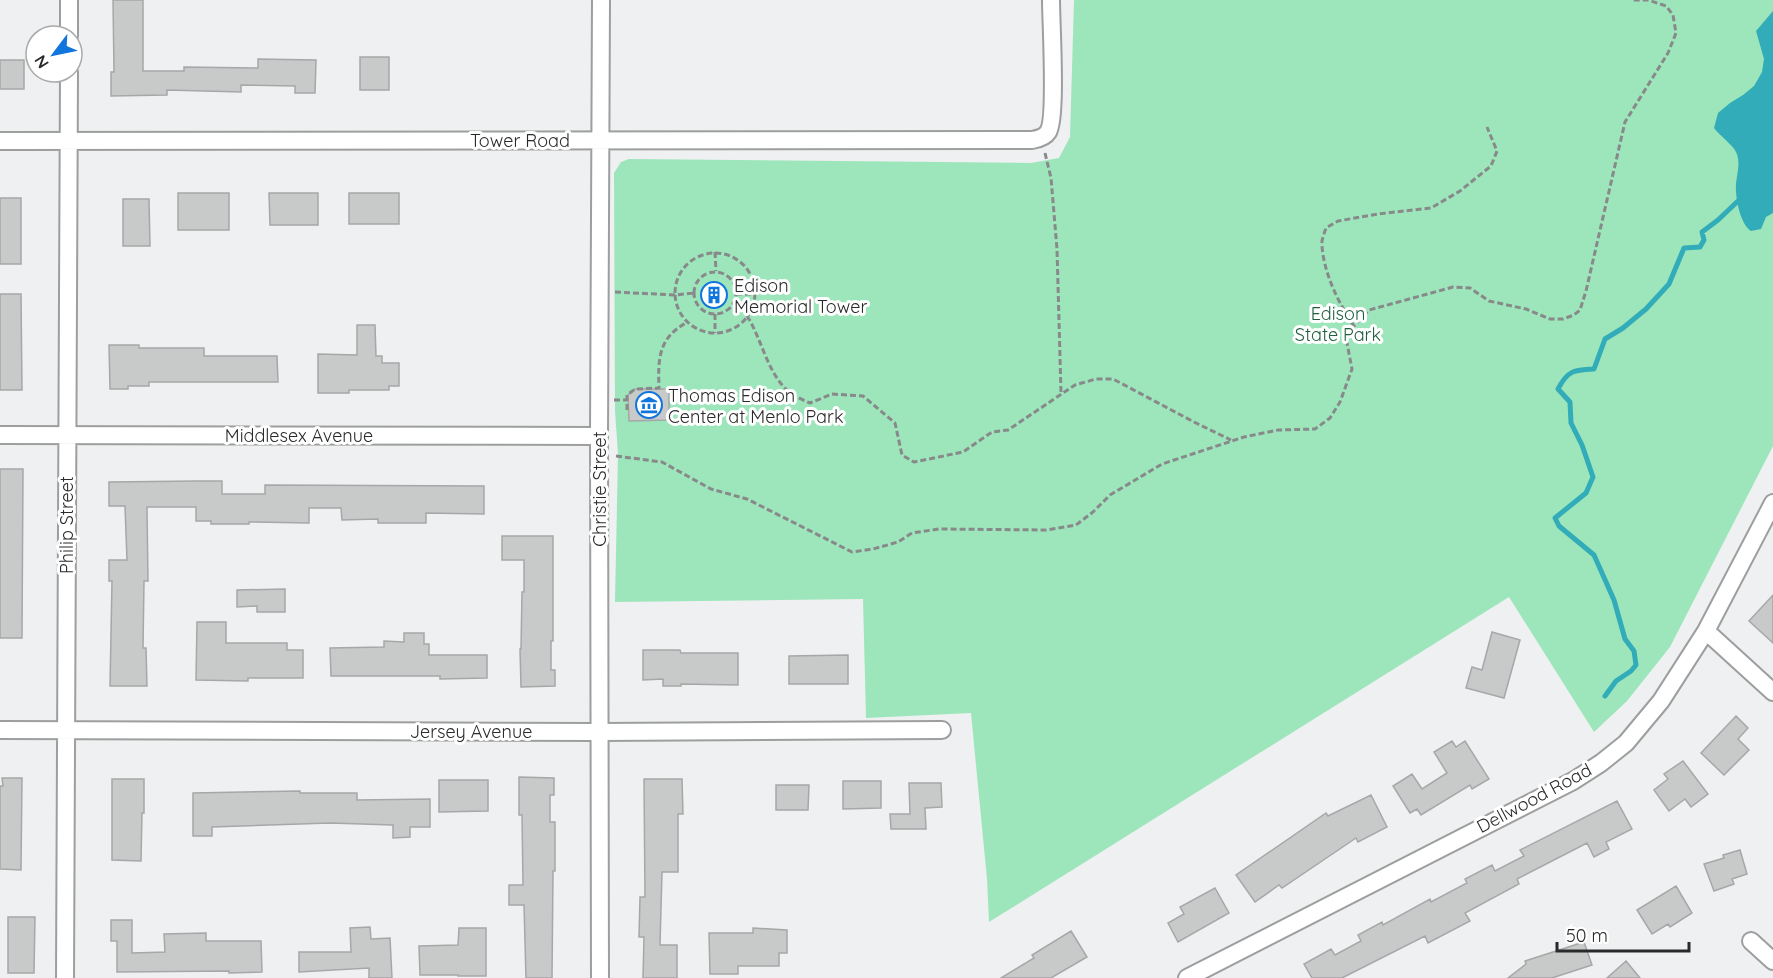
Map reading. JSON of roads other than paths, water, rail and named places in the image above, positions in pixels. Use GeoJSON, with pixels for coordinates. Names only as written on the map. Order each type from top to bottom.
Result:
{"type":"FeatureCollection","features":[{"type":"Feature","properties":{"kind":"street"},"geometry":{"type":"LineString","coordinates":[[69,0],[69,24]]}},
{"type":"Feature","properties":{"kind":"street","name":"Christie Street"},"geometry":{"type":"LineString","coordinates":[[600,978],[601,0]]}},
{"type":"Feature","properties":{"kind":"street","name":"Tower Road"},"geometry":{"type":"LineString","coordinates":[[0,141],[1032,140],[1048,133],[1051,125],[1053,105],[1051,0]]}},
{"type":"Feature","properties":{"kind":"street","name":"Philip Street"},"geometry":{"type":"LineString","coordinates":[[64,978],[69,84]]}},
{"type":"Feature","properties":{"kind":"street","name":"Middlesex Avenue"},"geometry":{"type":"LineString","coordinates":[[0,435],[599,436]]}},
{"type":"Feature","properties":{"kind":"street","name":"Dellwood Road"},"geometry":{"type":"LineString","coordinates":[[1187,978],[1573,781],[1626,743],[1661,701],[1706,631],[1773,503]]}},
{"type":"Feature","properties":{"kind":"street"},"geometry":{"type":"LineString","coordinates":[[1706,631],[1773,692]]}},
{"type":"Feature","properties":{"kind":"street","name":"Jersey Avenue"},"geometry":{"type":"LineString","coordinates":[[0,730],[600,732],[942,730]]}},
{"type":"Feature","properties":{"kind":"street"},"geometry":{"type":"LineString","coordinates":[[1751,940],[1773,961]]}},
{"type":"Feature","properties":{"kind":"water"},"geometry":{"type":"Polygon","coordinates":[[[1773,11],[1773,213],[1766,217],[1761,229],[1751,231],[1744,223],[1737,203],[1736,152],[1714,128],[1718,113],[1754,86],[1762,72],[1764,59],[1756,31],[1773,11]]]}},
{"type":"Feature","properties":{"kind":"waterway"},"geometry":{"type":"LineString","coordinates":[[1605,696],[1616,681],[1636,665],[1634,651],[1625,639],[1614,600],[1594,555],[1559,526],[1555,518],[1586,493],[1593,477],[1582,445],[1571,423],[1570,402],[1558,389],[1572,372],[1594,369],[1605,339],[1646,309],[1669,284],[1684,248],[1700,247],[1704,240],[1702,232],[1738,201]]}},
{"type":"Feature","properties":{"kind":"place","name":"Edison Memorial Tower"},"geometry":{"type":"Point","coordinates":[714,295]}},
{"type":"Feature","properties":{"kind":"place","name":"Thomas Edison Center at Menlo Park"},"geometry":{"type":"Point","coordinates":[649,405]}},
{"type":"Feature","properties":{"kind":"park label","name":"Edison State Park"},"geometry":{"type":"Point","coordinates":[1338,323]}}]}
